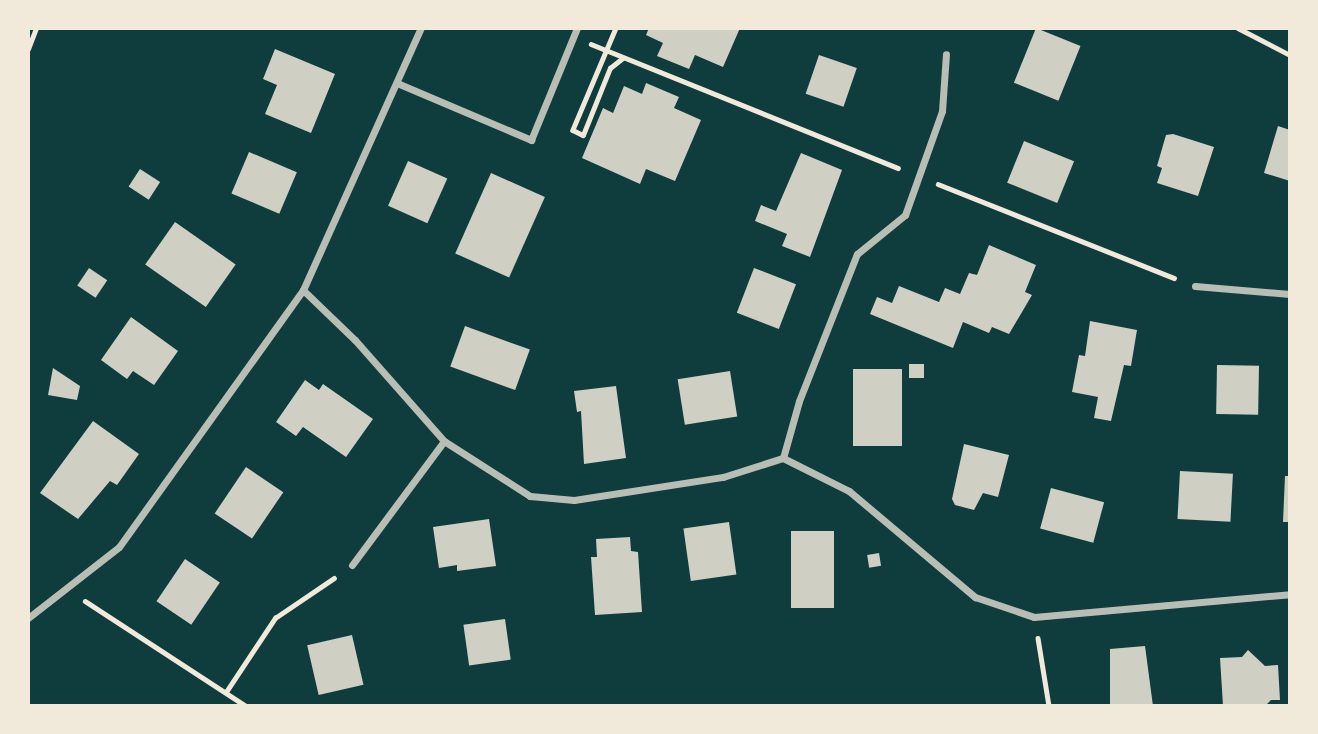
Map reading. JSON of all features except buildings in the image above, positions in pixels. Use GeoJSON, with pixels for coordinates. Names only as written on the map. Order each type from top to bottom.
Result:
{"type":"FeatureCollection","features":[{"type":"Feature","properties":{"kind":"street"},"geometry":{"type":"LineString","coordinates":[[28,618],[119,547],[303,290],[421,28]]}},
{"type":"Feature","properties":{"kind":"street"},"geometry":{"type":"LineString","coordinates":[[397,83],[531,139],[577,28]]}},
{"type":"Feature","properties":{"kind":"street"},"geometry":{"type":"LineString","coordinates":[[783,458],[799,401],[857,254],[905,215],[942,111],[946,54]]}},
{"type":"Feature","properties":{"kind":"street"},"geometry":{"type":"LineString","coordinates":[[1195,286],[1290,294]]}},
{"type":"Feature","properties":{"kind":"street"},"geometry":{"type":"LineString","coordinates":[[303,290],[355,340],[444,441],[530,496],[574,500],[723,477],[783,458],[849,491],[975,597],[1034,617],[1290,594]]}},
{"type":"Feature","properties":{"kind":"street"},"geometry":{"type":"LineString","coordinates":[[352,565],[444,441]]}},
{"type":"Feature","properties":{"kind":"path"},"geometry":{"type":"LineString","coordinates":[[28,49],[36,28]]}},
{"type":"Feature","properties":{"kind":"path"},"geometry":{"type":"LineString","coordinates":[[616,28],[573,131],[583,135],[610,68],[624,57]]}},
{"type":"Feature","properties":{"kind":"path"},"geometry":{"type":"LineString","coordinates":[[1238,28],[1290,55]]}},
{"type":"Feature","properties":{"kind":"path"},"geometry":{"type":"LineString","coordinates":[[573,37],[1195,286]]}},
{"type":"Feature","properties":{"kind":"path"},"geometry":{"type":"LineString","coordinates":[[226,692],[275,618],[352,565]]}},
{"type":"Feature","properties":{"kind":"path"},"geometry":{"type":"LineString","coordinates":[[59,593],[81,599],[246,706]]}},
{"type":"Feature","properties":{"kind":"path"},"geometry":{"type":"LineString","coordinates":[[1034,617],[1049,706]]}}]}
